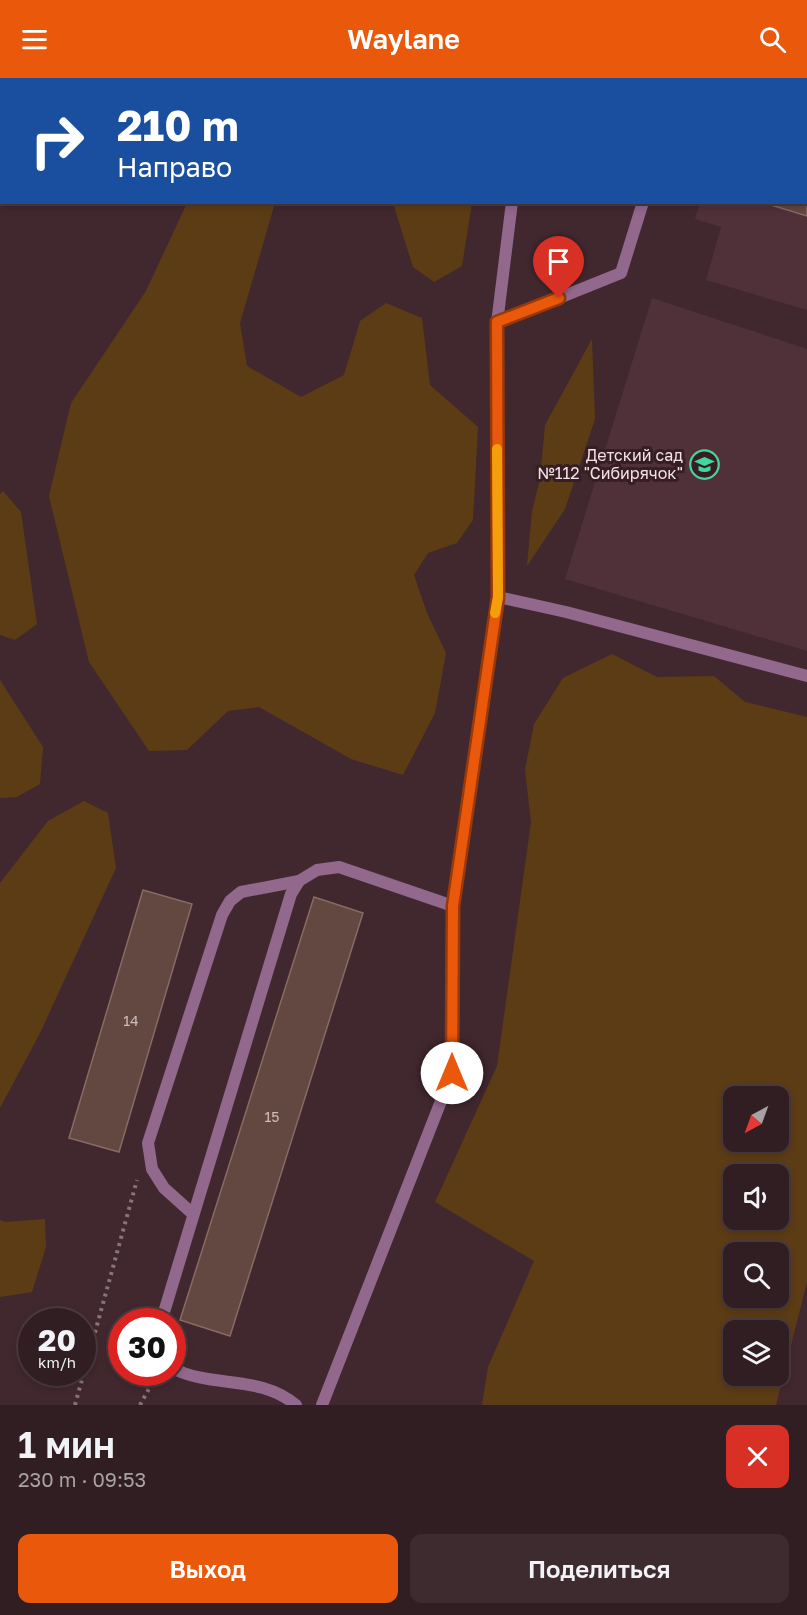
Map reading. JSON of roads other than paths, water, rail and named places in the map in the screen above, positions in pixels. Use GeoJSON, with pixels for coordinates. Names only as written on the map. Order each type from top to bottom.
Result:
{"type":"FeatureCollection","features":[{"type":"Feature","properties":{"kind":"street"},"geometry":{"type":"LineString","coordinates":[[322,1405],[452,1073],[453,906],[498,597],[497,322],[512,204]]}},
{"type":"Feature","properties":{"kind":"street"},"geometry":{"type":"LineString","coordinates":[[497,322],[621,273],[642,204]]}},
{"type":"Feature","properties":{"kind":"street"},"geometry":{"type":"LineString","coordinates":[[498,597],[566,612],[807,676]]}},
{"type":"Feature","properties":{"kind":"street"},"geometry":{"type":"LineString","coordinates":[[193,1214],[164,1188],[152,1169],[148,1143],[222,915],[230,901],[241,892],[299,881],[317,870],[339,867],[453,906]]}},
{"type":"Feature","properties":{"kind":"street"},"geometry":{"type":"LineString","coordinates":[[164,1308],[291,894],[299,881]]}},
{"type":"Feature","properties":{"kind":"street"},"geometry":{"type":"LineString","coordinates":[[186,1375],[270,1388],[285,1395],[296,1405]]}},
{"type":"Feature","properties":{"kind":"place","name":"Детский сад №112 \"Сибирячок\""},"geometry":{"type":"Point","coordinates":[704,464]}}]}
